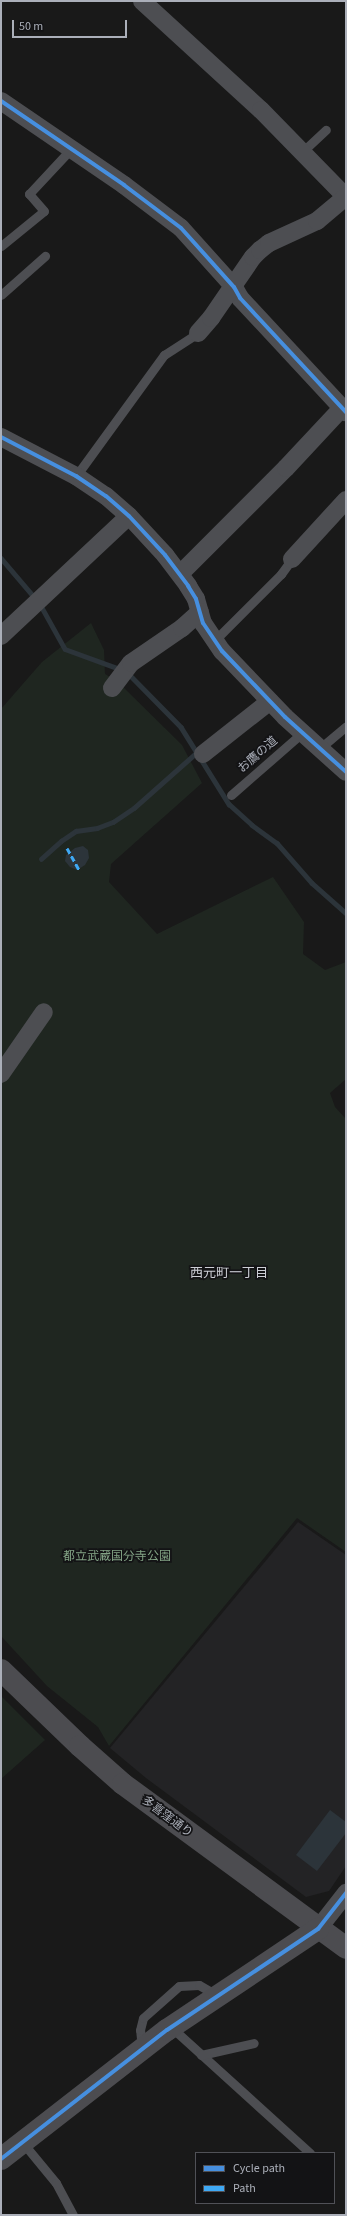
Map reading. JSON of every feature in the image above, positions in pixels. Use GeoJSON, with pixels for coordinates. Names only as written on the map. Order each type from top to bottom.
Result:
{"type":"FeatureCollection","features":[{"type":"Feature","properties":{"kind":"main road","name":"多喜窪通り"},"geometry":{"type":"LineString","coordinates":[[1,1670],[80,1746],[123,1784],[346,1948]]}},
{"type":"Feature","properties":{"kind":"main road"},"geometry":{"type":"LineString","coordinates":[[1,2159],[170,2027],[318,1928]]}},
{"type":"Feature","properties":{"kind":"street"},"geometry":{"type":"LineString","coordinates":[[142,1],[261,110],[301,153],[346,197],[318,221],[269,243],[253,257],[234,287],[198,333]]}},
{"type":"Feature","properties":{"kind":"street"},"geometry":{"type":"LineString","coordinates":[[1,101],[124,185],[180,228],[234,287],[240,298],[344,410],[180,574]]}},
{"type":"Feature","properties":{"kind":"street"},"geometry":{"type":"LineString","coordinates":[[1,437],[76,476],[106,496],[129,516],[180,574],[196,599],[203,623],[214,641],[302,733],[346,772]]}},
{"type":"Feature","properties":{"kind":"street"},"geometry":{"type":"LineString","coordinates":[[292,559],[346,500]]}},
{"type":"Feature","properties":{"kind":"street"},"geometry":{"type":"LineString","coordinates":[[1,636],[129,516]]}},
{"type":"Feature","properties":{"kind":"street"},"geometry":{"type":"LineString","coordinates":[[112,688],[127,668],[182,628],[200,612]]}},
{"type":"Feature","properties":{"kind":"street"},"geometry":{"type":"LineString","coordinates":[[203,754],[270,701]]}},
{"type":"Feature","properties":{"kind":"street"},"geometry":{"type":"LineString","coordinates":[[1,1074],[44,1012]]}},
{"type":"Feature","properties":{"kind":"street"},"geometry":{"type":"LineString","coordinates":[[318,1928],[346,1893]]}},
{"type":"Feature","properties":{"kind":"lane"},"geometry":{"type":"LineString","coordinates":[[301,153],[326,130]]}},
{"type":"Feature","properties":{"kind":"lane"},"geometry":{"type":"LineString","coordinates":[[1,246],[44,211],[29,194],[71,149]]}},
{"type":"Feature","properties":{"kind":"lane"},"geometry":{"type":"LineString","coordinates":[[1,294],[46,256]]}},
{"type":"Feature","properties":{"kind":"lane"},"geometry":{"type":"LineString","coordinates":[[76,476],[164,355],[198,333]]}},
{"type":"Feature","properties":{"kind":"lane"},"geometry":{"type":"LineString","coordinates":[[214,641],[281,574],[292,559]]}},
{"type":"Feature","properties":{"kind":"lane"},"geometry":{"type":"LineString","coordinates":[[319,749],[346,726]]}},
{"type":"Feature","properties":{"kind":"lane","name":"お鷹の道"},"geometry":{"type":"LineString","coordinates":[[231,795],[302,733]]}},
{"type":"Feature","properties":{"kind":"lane"},"geometry":{"type":"LineString","coordinates":[[142,2049],[140,2039],[143,2018],[180,1986],[199,1985],[218,1996]]}},
{"type":"Feature","properties":{"kind":"lane"},"geometry":{"type":"LineString","coordinates":[[170,2027],[309,2152]]}},
{"type":"Feature","properties":{"kind":"lane"},"geometry":{"type":"LineString","coordinates":[[201,2054],[254,2043]]}},
{"type":"Feature","properties":{"kind":"lane"},"geometry":{"type":"LineString","coordinates":[[23,2142],[56,2182],[73,2215]]}},
{"type":"Feature","properties":{"kind":"shaded area"},"geometry":{"type":"Polygon","coordinates":[[[83,846],[88,850],[89,858],[85,865],[77,870],[70,867],[65,861],[66,855],[75,848],[83,846]]]}},
{"type":"Feature","properties":{"kind":"shaded area"},"geometry":{"type":"Polygon","coordinates":[[[298,1522],[346,1555],[346,1866],[329,1891],[306,1897],[146,1778],[110,1748],[298,1522]]]}},
{"type":"Feature","properties":{"kind":"shaded area"},"geometry":{"type":"Polygon","coordinates":[[[330,1810],[346,1822],[346,1833],[317,1871],[296,1855],[330,1810]]]}},
{"type":"Feature","properties":{"kind":"green space","name":"都立武蔵国分寺公園"},"geometry":{"type":"Polygon","coordinates":[[[91,623],[104,650],[105,674],[117,681],[182,745],[202,783],[111,864],[109,882],[157,934],[273,877],[304,922],[303,954],[325,970],[346,962],[346,1079],[330,1093],[335,1107],[346,1119],[346,1552],[297,1518],[109,1746],[98,1727],[47,1686],[1,1636],[1,709],[42,662],[91,623]]]}},
{"type":"Feature","properties":{"kind":"green space"},"geometry":{"type":"Polygon","coordinates":[[[1,1696],[45,1740],[1,1779],[1,1696]]]}},
{"type":"Feature","properties":{"kind":"waterway"},"geometry":{"type":"LineString","coordinates":[[1,558],[35,598]]}},
{"type":"Feature","properties":{"kind":"waterway"},"geometry":{"type":"LineString","coordinates":[[40,604],[65,649],[120,669]]}},
{"type":"Feature","properties":{"kind":"waterway"},"geometry":{"type":"LineString","coordinates":[[128,673],[181,727],[229,804],[252,825],[277,843],[312,883],[346,913]]}},
{"type":"Feature","properties":{"kind":"waterway"},"geometry":{"type":"LineString","coordinates":[[41,859],[61,841],[76,831],[97,828],[113,822],[134,808],[197,752]]}},
{"type":"Feature","properties":{"kind":"marked path"},"geometry":{"type":"LineString","coordinates":[[67,848],[80,871]]}},
{"type":"Feature","properties":{"kind":"cycle path"},"geometry":{"type":"LineString","coordinates":[[1,101],[124,185],[181,228],[234,287],[240,298],[346,412]]}},
{"type":"Feature","properties":{"kind":"cycle path"},"geometry":{"type":"LineString","coordinates":[[1,437],[76,476],[106,496],[129,516],[165,555],[188,586],[196,599],[203,623],[222,651],[285,717],[346,772]]}},
{"type":"Feature","properties":{"kind":"cycle path"},"geometry":{"type":"LineString","coordinates":[[1,2159],[167,2030],[318,1929],[346,1893]]}},
{"type":"Feature","properties":{"kind":"district","name":"西元町一丁目"},"geometry":{"type":"Point","coordinates":[229,1273]}}]}
